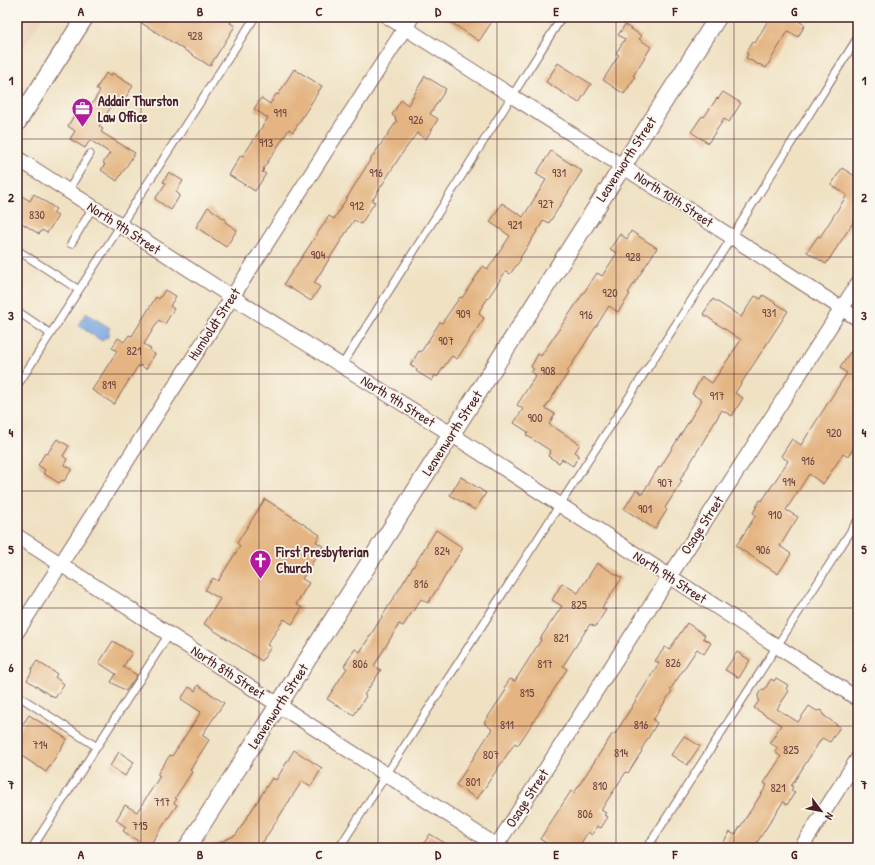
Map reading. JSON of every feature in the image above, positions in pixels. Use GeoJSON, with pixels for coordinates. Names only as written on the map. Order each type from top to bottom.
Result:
{"type":"FeatureCollection","features":[{"type":"Feature","properties":{"kind":"street"},"geometry":{"type":"LineString","coordinates":[[17,123],[85,17]]}},
{"type":"Feature","properties":{"kind":"street","name":"North 10th Street"},"geometry":{"type":"LineString","coordinates":[[388,17],[409,22],[513,95],[858,319]]}},
{"type":"Feature","properties":{"kind":"street","name":"Leavenworth Street"},"geometry":{"type":"LineString","coordinates":[[187,848],[718,17]]}},
{"type":"Feature","properties":{"kind":"street","name":"Humboldt Street"},"geometry":{"type":"LineString","coordinates":[[17,632],[409,22]]}},
{"type":"Feature","properties":{"kind":"street","name":"North 9th Street"},"geometry":{"type":"LineString","coordinates":[[17,158],[232,297],[451,434],[858,699]]}},
{"type":"Feature","properties":{"kind":"street","name":"Osage Street"},"geometry":{"type":"LineString","coordinates":[[497,847],[669,576],[858,283]]}},
{"type":"Feature","properties":{"kind":"street","name":"North 8th Street"},"geometry":{"type":"LineString","coordinates":[[17,536],[497,847]]}},
{"type":"Feature","properties":{"kind":"street"},"geometry":{"type":"LineString","coordinates":[[801,848],[858,758]]}},
{"type":"Feature","properties":{"kind":"lane"},"geometry":{"type":"LineString","coordinates":[[17,386],[20,376],[51,334],[255,17]]}},
{"type":"Feature","properties":{"kind":"lane"},"geometry":{"type":"LineString","coordinates":[[342,365],[562,17]]}},
{"type":"Feature","properties":{"kind":"lane"},"geometry":{"type":"LineString","coordinates":[[339,848],[732,237],[858,37]]}},
{"type":"Feature","properties":{"kind":"lane"},"geometry":{"type":"LineString","coordinates":[[68,191],[90,154]]}},
{"type":"Feature","properties":{"kind":"lane"},"geometry":{"type":"LineString","coordinates":[[71,244],[93,207]]}},
{"type":"Feature","properties":{"kind":"lane"},"geometry":{"type":"LineString","coordinates":[[17,250],[79,290]]}},
{"type":"Feature","properties":{"kind":"lane"},"geometry":{"type":"LineString","coordinates":[[17,311],[51,334]]}},
{"type":"Feature","properties":{"kind":"lane"},"geometry":{"type":"LineString","coordinates":[[647,848],[858,520]]}},
{"type":"Feature","properties":{"kind":"lane"},"geometry":{"type":"LineString","coordinates":[[32,848],[169,634]]}},
{"type":"Feature","properties":{"kind":"lane"},"geometry":{"type":"LineString","coordinates":[[17,695],[97,747]]}},
{"type":"Feature","properties":{"kind":"path"},"geometry":{"type":"LineString","coordinates":[[114,17],[120,21]]}},
{"type":"Feature","properties":{"kind":"shaded area"},"geometry":{"type":"Polygon","coordinates":[[[17,17],[43,17],[17,57],[17,17]]]}},
{"type":"Feature","properties":{"kind":"water"},"geometry":{"type":"Polygon","coordinates":[[[86,313],[110,328],[108,331],[110,333],[107,338],[105,337],[102,341],[78,325],[86,313]]]}},
{"type":"Feature","properties":{"kind":"building"},"geometry":{"type":"Polygon","coordinates":[[[132,17],[233,17],[230,23],[235,26],[210,66],[132,17]]]}},
{"type":"Feature","properties":{"kind":"building"},"geometry":{"type":"Polygon","coordinates":[[[443,17],[495,17],[479,41],[443,17]]]}},
{"type":"Feature","properties":{"kind":"building"},"geometry":{"type":"Polygon","coordinates":[[[770,17],[792,17],[805,25],[798,37],[788,31],[766,68],[746,58],[748,54],[746,53],[752,42],[755,43],[770,17]]]}},
{"type":"Feature","properties":{"kind":"building"},"geometry":{"type":"Polygon","coordinates":[[[625,25],[642,36],[639,39],[651,47],[624,94],[603,80],[619,55],[616,53],[625,39],[618,35],[625,25]]]}},
{"type":"Feature","properties":{"kind":"building"},"geometry":{"type":"Polygon","coordinates":[[[558,63],[591,84],[579,103],[546,82],[558,63]]]}},
{"type":"Feature","properties":{"kind":"building"},"geometry":{"type":"Polygon","coordinates":[[[294,69],[322,86],[293,132],[289,129],[263,169],[264,170],[262,172],[266,174],[255,191],[229,175],[241,155],[243,156],[268,118],[254,109],[261,98],[270,104],[276,94],[278,95],[294,69]]]}},
{"type":"Feature","properties":{"kind":"building"},"geometry":{"type":"Polygon","coordinates":[[[106,73],[110,76],[112,73],[133,86],[120,106],[114,102],[99,126],[103,129],[101,132],[135,153],[117,181],[101,170],[105,164],[103,163],[110,153],[90,140],[85,148],[70,139],[75,131],[68,126],[76,112],[84,117],[100,91],[96,89],[106,73]]]}},
{"type":"Feature","properties":{"kind":"building"},"geometry":{"type":"Polygon","coordinates":[[[425,76],[446,89],[430,114],[438,119],[426,139],[417,133],[401,155],[372,201],[375,202],[361,224],[354,220],[314,283],[320,287],[311,301],[284,284],[329,216],[334,219],[372,157],[397,121],[392,115],[401,100],[408,105],[425,76]]]}},
{"type":"Feature","properties":{"kind":"building"},"geometry":{"type":"Polygon","coordinates":[[[723,92],[741,103],[729,122],[724,119],[708,143],[691,132],[702,116],[704,117],[723,92]]]}},
{"type":"Feature","properties":{"kind":"building"},"geometry":{"type":"Polygon","coordinates":[[[551,151],[582,171],[549,223],[544,220],[520,258],[521,259],[510,274],[506,271],[480,310],[479,314],[484,318],[457,359],[452,356],[437,377],[435,375],[432,381],[416,371],[417,369],[410,365],[419,351],[421,352],[440,322],[442,323],[460,297],[462,298],[483,266],[488,269],[510,236],[490,222],[502,203],[523,217],[546,180],[536,174],[551,151]]]}},
{"type":"Feature","properties":{"kind":"building"},"geometry":{"type":"Polygon","coordinates":[[[842,168],[858,178],[858,215],[826,264],[807,252],[818,236],[820,237],[847,195],[831,185],[842,168]]]}},
{"type":"Feature","properties":{"kind":"building"},"geometry":{"type":"Polygon","coordinates":[[[169,172],[183,181],[176,192],[180,195],[171,210],[155,199],[166,183],[163,182],[169,172]]]}},
{"type":"Feature","properties":{"kind":"building"},"geometry":{"type":"Polygon","coordinates":[[[17,193],[30,201],[34,194],[56,209],[53,213],[58,216],[47,233],[42,230],[39,234],[17,220],[17,193]]]}},
{"type":"Feature","properties":{"kind":"building"},"geometry":{"type":"Polygon","coordinates":[[[208,207],[237,230],[226,247],[196,227],[208,207]]]}},
{"type":"Feature","properties":{"kind":"building"},"geometry":{"type":"Polygon","coordinates":[[[631,231],[657,248],[628,293],[630,294],[618,312],[609,306],[545,408],[555,414],[549,424],[580,444],[575,452],[579,455],[573,466],[562,459],[559,463],[548,456],[551,451],[526,435],[528,432],[514,423],[523,409],[517,405],[536,375],[531,372],[534,369],[531,367],[538,354],[541,356],[597,273],[602,276],[617,253],[610,249],[620,234],[627,239],[631,231]]]}},
{"type":"Feature","properties":{"kind":"building"},"geometry":{"type":"Polygon","coordinates":[[[165,290],[176,296],[170,306],[174,309],[165,324],[159,320],[144,344],[155,354],[146,369],[140,365],[140,367],[138,366],[114,404],[92,390],[117,351],[112,348],[118,338],[124,342],[129,335],[132,336],[156,297],[159,299],[165,290]]]}},
{"type":"Feature","properties":{"kind":"building"},"geometry":{"type":"Polygon","coordinates":[[[763,295],[788,311],[735,393],[743,398],[732,416],[722,410],[680,480],[682,481],[665,508],[667,510],[655,529],[624,509],[636,490],[642,494],[702,400],[692,394],[702,377],[712,383],[741,340],[703,314],[713,299],[741,317],[755,296],[761,299],[763,295]]]}},
{"type":"Feature","properties":{"kind":"building"},"geometry":{"type":"Polygon","coordinates":[[[850,352],[858,356],[858,441],[848,457],[843,454],[823,484],[809,474],[786,510],[798,517],[780,546],[791,554],[778,574],[736,546],[756,515],[753,513],[760,500],[762,501],[788,461],[781,456],[792,439],[801,445],[847,373],[840,368],[850,352]]]}},
{"type":"Feature","properties":{"kind":"building"},"geometry":{"type":"Polygon","coordinates":[[[57,439],[69,446],[63,456],[67,459],[64,465],[72,469],[64,481],[62,480],[59,483],[43,473],[45,470],[38,465],[45,453],[47,454],[57,439]]]}},
{"type":"Feature","properties":{"kind":"building"},"geometry":{"type":"Polygon","coordinates":[[[461,477],[486,493],[475,510],[450,495],[461,477]]]}},
{"type":"Feature","properties":{"kind":"building","name":"First Presbyterian Church"},"geometry":{"type":"Polygon","coordinates":[[[265,499],[320,535],[316,542],[323,546],[302,579],[309,583],[296,604],[302,608],[292,624],[284,619],[267,645],[271,647],[262,661],[204,624],[220,599],[205,590],[213,578],[218,581],[240,546],[237,543],[265,499]]]}},
{"type":"Feature","properties":{"kind":"building"},"geometry":{"type":"Polygon","coordinates":[[[436,530],[463,548],[428,603],[421,599],[403,626],[399,624],[374,666],[381,670],[364,695],[366,696],[354,715],[348,711],[347,712],[327,699],[347,668],[344,666],[355,649],[360,652],[436,530]]]}},
{"type":"Feature","properties":{"kind":"building"},"geometry":{"type":"Polygon","coordinates":[[[597,563],[622,578],[602,608],[606,610],[595,627],[590,624],[563,666],[567,669],[530,727],[518,745],[515,743],[477,799],[456,785],[492,729],[484,723],[506,690],[504,688],[510,679],[515,681],[562,606],[552,600],[562,583],[578,593],[597,563]]]}},
{"type":"Feature","properties":{"kind":"building"},"geometry":{"type":"Polygon","coordinates":[[[687,623],[705,635],[703,638],[711,643],[704,654],[697,649],[670,690],[672,691],[653,720],[657,723],[641,750],[642,751],[601,810],[606,813],[604,815],[608,817],[601,828],[597,826],[592,835],[588,832],[578,848],[554,848],[540,839],[571,791],[574,793],[613,733],[615,734],[659,663],[655,661],[665,647],[669,650],[687,623]]]}},
{"type":"Feature","properties":{"kind":"building"},"geometry":{"type":"Polygon","coordinates":[[[113,641],[132,653],[123,667],[137,675],[126,691],[111,682],[116,674],[99,663],[113,641]]]}},
{"type":"Feature","properties":{"kind":"building"},"geometry":{"type":"Polygon","coordinates":[[[737,652],[750,660],[739,678],[725,670],[737,652]]]}},
{"type":"Feature","properties":{"kind":"building"},"geometry":{"type":"Polygon","coordinates":[[[37,661],[57,674],[55,677],[64,684],[55,698],[27,680],[37,661]]]}},
{"type":"Feature","properties":{"kind":"building"},"geometry":{"type":"Polygon","coordinates":[[[776,678],[788,685],[786,689],[789,691],[777,709],[798,722],[809,706],[817,711],[822,710],[823,715],[840,727],[830,742],[822,738],[791,786],[793,787],[791,790],[795,792],[787,805],[783,802],[754,847],[755,848],[720,848],[730,832],[735,835],[767,785],[764,783],[781,757],[775,752],[778,748],[770,743],[781,725],[754,708],[759,701],[758,695],[761,690],[765,689],[771,679],[774,681],[776,678]]]}},
{"type":"Feature","properties":{"kind":"building"},"geometry":{"type":"Polygon","coordinates":[[[198,685],[224,703],[202,735],[209,740],[190,770],[192,772],[175,798],[177,799],[174,803],[177,805],[150,845],[146,842],[144,845],[123,831],[126,827],[116,820],[125,805],[137,812],[160,776],[158,773],[170,755],[172,756],[201,712],[181,699],[189,687],[195,691],[198,685]]]}},
{"type":"Feature","properties":{"kind":"building"},"geometry":{"type":"Polygon","coordinates":[[[29,715],[67,739],[46,772],[17,753],[17,733],[29,715]]]}},
{"type":"Feature","properties":{"kind":"building"},"geometry":{"type":"Polygon","coordinates":[[[684,736],[700,746],[687,765],[671,755],[684,736]]]}},
{"type":"Feature","properties":{"kind":"building"},"geometry":{"type":"Polygon","coordinates":[[[294,750],[322,768],[311,786],[302,781],[259,848],[208,848],[236,835],[272,778],[276,780],[294,750]]]}},
{"type":"Feature","properties":{"kind":"building"},"geometry":{"type":"Polygon","coordinates":[[[119,752],[134,762],[125,776],[110,766],[119,752]]]}},
{"type":"Feature","properties":{"kind":"building"},"geometry":{"type":"Polygon","coordinates":[[[430,834],[453,848],[421,848],[430,834]]]}},
{"type":"Feature","properties":{"kind":"place","name":"Addair Thurston Law Office"},"geometry":{"type":"Point","coordinates":[82,128]}},
{"type":"Feature","properties":{"kind":"place","name":"First Presbyterian Church"},"geometry":{"type":"Point","coordinates":[261,580]}}]}
